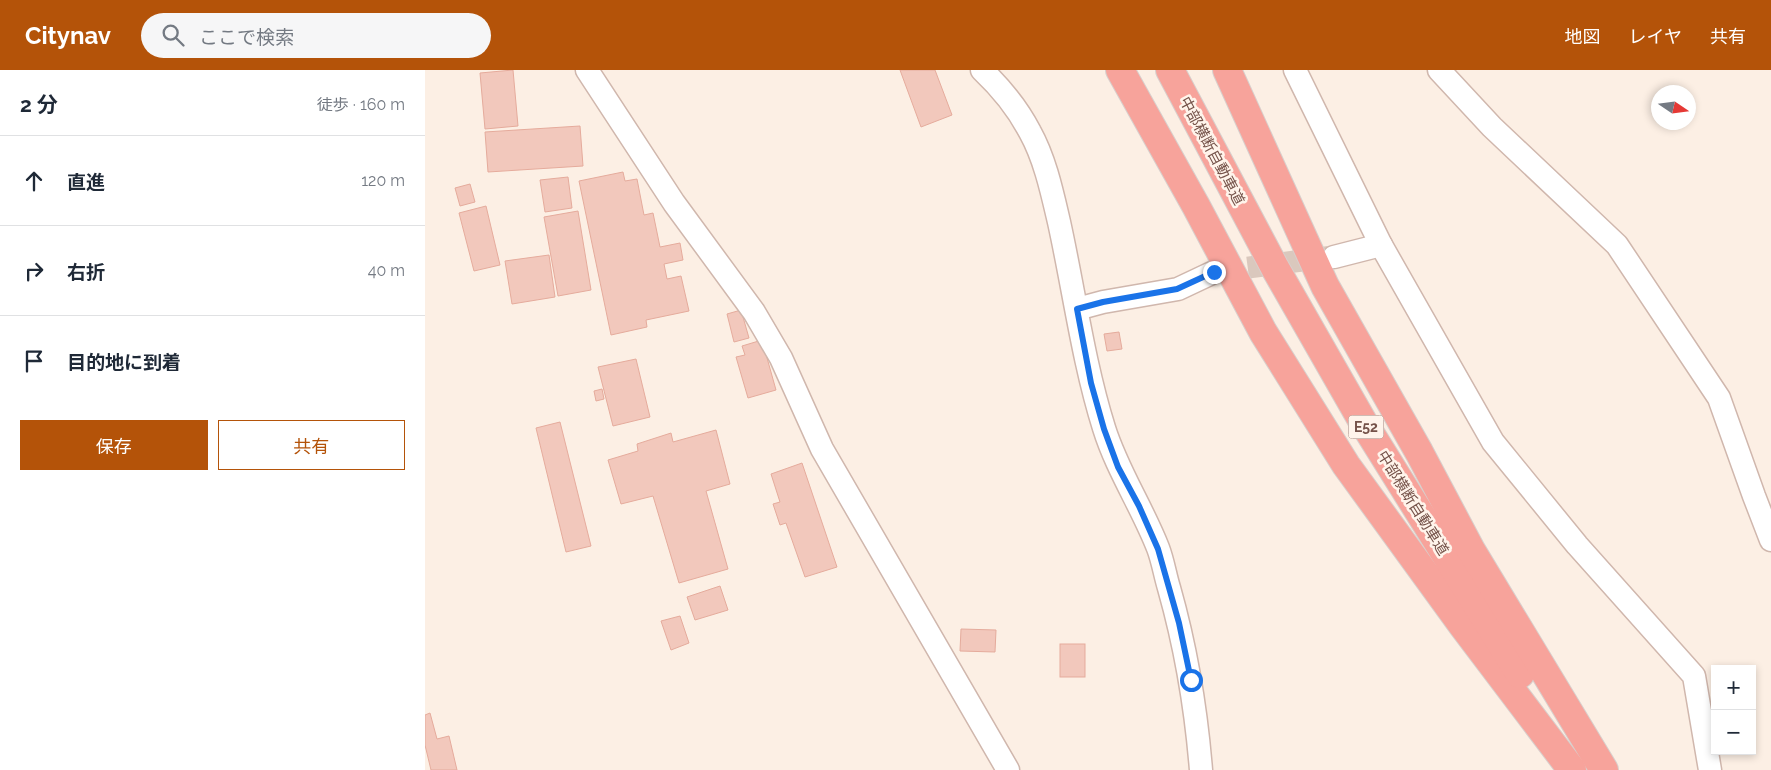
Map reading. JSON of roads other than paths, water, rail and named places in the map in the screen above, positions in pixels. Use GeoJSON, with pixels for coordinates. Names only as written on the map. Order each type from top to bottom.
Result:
{"type":"FeatureCollection","features":[{"type":"Feature","properties":{"kind":"highway"},"geometry":{"type":"LineString","coordinates":[[1121,70],[1263,332],[1346,465],[1463,626],[1572,770]]}},
{"type":"Feature","properties":{"kind":"highway","name":"中部横断自動車道"},"geometry":{"type":"LineString","coordinates":[[1170,70],[1275,268],[1363,422],[1527,685],[1583,770]]}},
{"type":"Feature","properties":{"kind":"highway"},"geometry":{"type":"LineString","coordinates":[[1227,70],[1325,286],[1419,452],[1471,550],[1604,770]]}},
{"type":"Feature","properties":{"kind":"street"},"geometry":{"type":"LineString","coordinates":[[587,70],[674,203],[759,320],[781,358],[822,449],[1008,770]]}},
{"type":"Feature","properties":{"kind":"street"},"geometry":{"type":"LineString","coordinates":[[982,70],[1020,114],[1031,133],[1043,162],[1054,202],[1091,383],[1104,429],[1118,467],[1139,506],[1158,549],[1179,623],[1191,680],[1201,770]]}},
{"type":"Feature","properties":{"kind":"street"},"geometry":{"type":"LineString","coordinates":[[1295,70],[1381,245],[1493,442],[1577,545],[1695,676],[1710,770]]}},
{"type":"Feature","properties":{"kind":"street"},"geometry":{"type":"LineString","coordinates":[[1439,70],[1492,127],[1617,244],[1719,398],[1771,540]]}},
{"type":"Feature","properties":{"kind":"street"},"geometry":{"type":"LineString","coordinates":[[1335,257],[1381,245]]}},
{"type":"Feature","properties":{"kind":"street"},"geometry":{"type":"LineString","coordinates":[[1077,309],[1103,302],[1177,289],[1214,272]]}},
{"type":"Feature","properties":{"kind":"tunnel"},"geometry":{"type":"LineString","coordinates":[[1215,272],[1329,257]]}}]}
